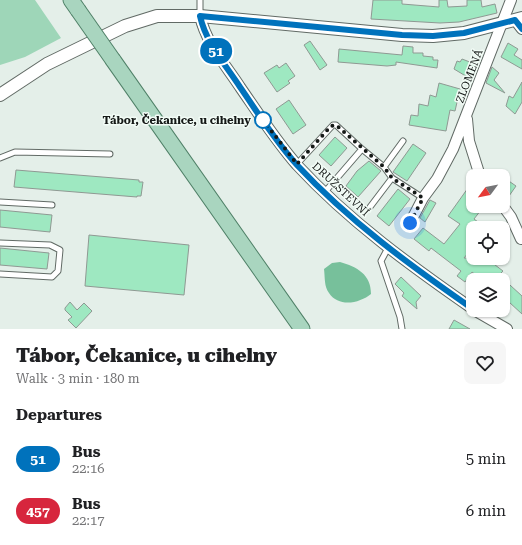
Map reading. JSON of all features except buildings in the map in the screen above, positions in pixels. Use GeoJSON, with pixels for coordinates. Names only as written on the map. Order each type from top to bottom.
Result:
{"type":"FeatureCollection","features":[{"type":"Feature","properties":{"kind":"main road"},"geometry":{"type":"LineString","coordinates":[[75,5],[302,329]]}},
{"type":"Feature","properties":{"kind":"street","name":"ZLOMENÁ"},"geometry":{"type":"LineString","coordinates":[[410,223],[423,198],[437,179],[450,155],[466,117],[516,22],[511,0]]}},
{"type":"Feature","properties":{"kind":"street"},"geometry":{"type":"LineString","coordinates":[[0,95],[47,64],[125,26],[157,16],[200,16],[410,36],[433,36],[464,33],[516,22]]}},
{"type":"Feature","properties":{"kind":"street","name":"DRUŽSTEVNÍ"},"geometry":{"type":"LineString","coordinates":[[200,16],[204,31],[212,46],[273,134],[297,164],[324,193],[388,248],[466,304]]}},
{"type":"Feature","properties":{"kind":"street","name":"ZLOMENÁ"},"geometry":{"type":"LineString","coordinates":[[466,117],[469,141],[478,169]]}},
{"type":"Feature","properties":{"kind":"street"},"geometry":{"type":"LineString","coordinates":[[508,213],[521,239],[522,237]]}},
{"type":"Feature","properties":{"kind":"street","name":"DRUŽSTEVNÍ"},"geometry":{"type":"LineString","coordinates":[[486,317],[507,329]]}},
{"type":"Feature","properties":{"kind":"lane"},"geometry":{"type":"LineString","coordinates":[[200,0],[200,16]]}},
{"type":"Feature","properties":{"kind":"lane"},"geometry":{"type":"LineString","coordinates":[[297,164],[333,125],[384,167],[392,178],[423,198]]}},
{"type":"Feature","properties":{"kind":"lane"},"geometry":{"type":"LineString","coordinates":[[384,167],[403,141]]}},
{"type":"Feature","properties":{"kind":"lane"},"geometry":{"type":"LineString","coordinates":[[324,193],[362,149]]}},
{"type":"Feature","properties":{"kind":"lane"},"geometry":{"type":"LineString","coordinates":[[0,158],[15,152],[110,154]]}},
{"type":"Feature","properties":{"kind":"lane"},"geometry":{"type":"LineString","coordinates":[[370,207],[392,178]]}},
{"type":"Feature","properties":{"kind":"lane"},"geometry":{"type":"LineString","coordinates":[[0,202],[52,205]]}},
{"type":"Feature","properties":{"kind":"lane"},"geometry":{"type":"LineString","coordinates":[[0,243],[50,245],[60,250],[60,255],[58,271],[52,277],[0,274]]}},
{"type":"Feature","properties":{"kind":"lane"},"geometry":{"type":"LineString","coordinates":[[388,248],[380,261],[400,317],[402,329]]}},
{"type":"Feature","properties":{"kind":"shaded area"},"geometry":{"type":"Polygon","coordinates":[[[0,0],[35,0],[61,38],[25,57],[0,65],[0,0]]]}},
{"type":"Feature","properties":{"kind":"shaded area"},"geometry":{"type":"Polygon","coordinates":[[[340,262],[352,266],[366,276],[369,281],[371,294],[356,302],[338,301],[333,298],[326,288],[324,269],[332,263],[340,262]]]}},
{"type":"Feature","properties":{"kind":"bus line","name":"51"},"geometry":{"type":"LineString","coordinates":[[466,304],[395,254],[324,193],[297,164],[273,134],[212,46],[204,31],[200,16],[402,35],[433,36],[464,33],[515,20],[522,29]]}},
{"type":"Feature","properties":{"kind":"place","name":"Tábor, Čekanice, u cihelny"},"geometry":{"type":"Point","coordinates":[263,120]}},
{"type":"Feature","properties":{"kind":"route"},"geometry":{"type":"LineString","coordinates":[[263,120],[297,164],[331,126],[336,125],[384,167],[392,178],[423,198],[410,223]]}}]}
